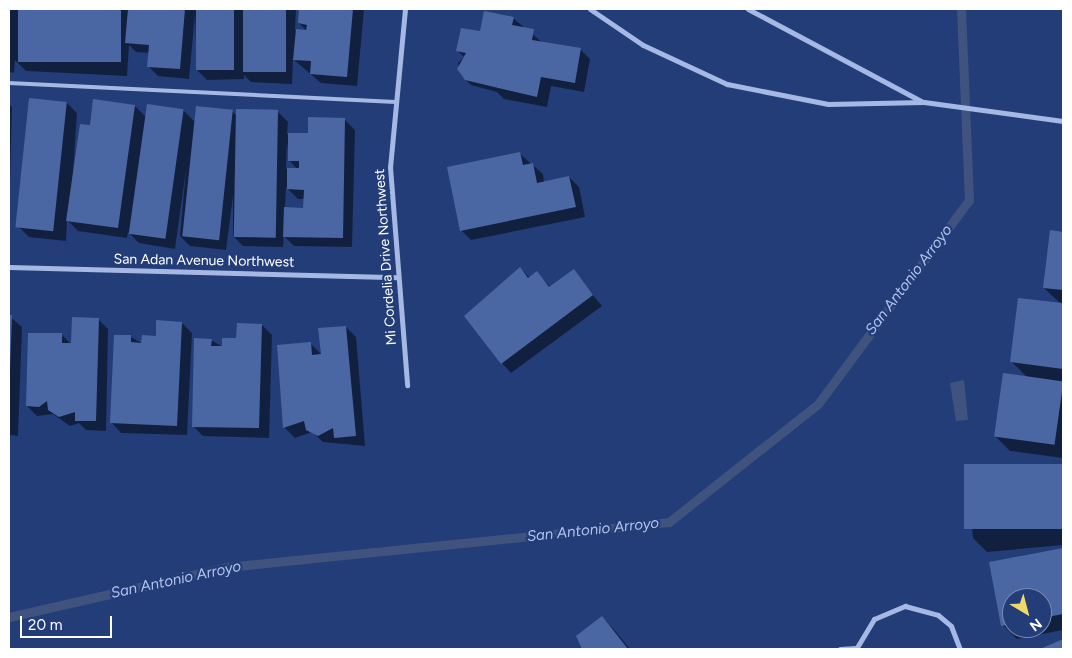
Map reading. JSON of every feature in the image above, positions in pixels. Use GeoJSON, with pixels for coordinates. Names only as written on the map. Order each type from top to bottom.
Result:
{"type":"FeatureCollection","features":[{"type":"Feature","properties":{"kind":"street","name":"Mi Cordelia Drive Northwest"},"geometry":{"type":"LineString","coordinates":[[405,9],[390,167],[407,385]]}},
{"type":"Feature","properties":{"kind":"street"},"geometry":{"type":"LineString","coordinates":[[590,9],[643,45],[727,84],[828,104],[924,102],[1063,121]]}},
{"type":"Feature","properties":{"kind":"street"},"geometry":{"type":"LineString","coordinates":[[748,9],[924,102]]}},
{"type":"Feature","properties":{"kind":"street","name":"San Adan Avenue Northwest"},"geometry":{"type":"LineString","coordinates":[[9,268],[398,278]]}},
{"type":"Feature","properties":{"kind":"street"},"geometry":{"type":"LineString","coordinates":[[840,649],[856,649],[874,619],[906,606],[938,615],[951,626],[960,649]]}},
{"type":"Feature","properties":{"kind":"lane"},"geometry":{"type":"LineString","coordinates":[[9,83],[396,102]]}},
{"type":"Feature","properties":{"kind":"water"},"geometry":{"type":"Polygon","coordinates":[[[964,380],[968,420],[956,421],[950,383],[964,380]]]}},
{"type":"Feature","properties":{"kind":"building"},"geometry":{"type":"Polygon","coordinates":[[[18,9],[121,9],[121,62],[18,62],[18,9]]]}},
{"type":"Feature","properties":{"kind":"building"},"geometry":{"type":"Polygon","coordinates":[[[128,9],[185,9],[180,69],[147,67],[149,45],[125,43],[128,9]]]}},
{"type":"Feature","properties":{"kind":"building"},"geometry":{"type":"Polygon","coordinates":[[[196,9],[234,9],[234,70],[196,70],[196,9]]]}},
{"type":"Feature","properties":{"kind":"building"},"geometry":{"type":"Polygon","coordinates":[[[243,9],[286,9],[286,72],[243,72],[243,9]]]}},
{"type":"Feature","properties":{"kind":"building"},"geometry":{"type":"Polygon","coordinates":[[[299,9],[353,9],[347,77],[310,74],[311,61],[293,60],[296,29],[306,30],[307,25],[298,23],[299,9]]]}},
{"type":"Feature","properties":{"kind":"building"},"geometry":{"type":"Polygon","coordinates":[[[484,11],[514,17],[512,25],[534,29],[532,40],[581,48],[575,83],[541,77],[537,97],[465,80],[457,69],[466,53],[456,51],[461,28],[480,31],[484,11]]]}},
{"type":"Feature","properties":{"kind":"building"},"geometry":{"type":"Polygon","coordinates":[[[29,98],[67,102],[53,231],[15,227],[29,98]]]}},
{"type":"Feature","properties":{"kind":"building"},"geometry":{"type":"Polygon","coordinates":[[[93,99],[135,105],[118,228],[66,221],[80,124],[90,125],[93,99]]]}},
{"type":"Feature","properties":{"kind":"building"},"geometry":{"type":"Polygon","coordinates":[[[147,104],[184,109],[165,239],[129,234],[147,104]]]}},
{"type":"Feature","properties":{"kind":"building"},"geometry":{"type":"Polygon","coordinates":[[[196,106],[233,110],[219,240],[182,236],[196,106]]]}},
{"type":"Feature","properties":{"kind":"building"},"geometry":{"type":"Polygon","coordinates":[[[236,109],[278,110],[276,238],[234,237],[236,109]]]}},
{"type":"Feature","properties":{"kind":"building"},"geometry":{"type":"Polygon","coordinates":[[[308,117],[345,118],[343,238],[283,237],[284,207],[303,208],[304,190],[287,189],[287,168],[299,168],[299,161],[288,161],[288,133],[308,133],[308,117]]]}},
{"type":"Feature","properties":{"kind":"building"},"geometry":{"type":"Polygon","coordinates":[[[520,152],[523,165],[533,163],[537,183],[569,176],[576,207],[460,231],[447,167],[520,152]]]}},
{"type":"Feature","properties":{"kind":"building"},"geometry":{"type":"Polygon","coordinates":[[[1050,230],[1063,232],[1063,290],[1043,288],[1050,230]]]}},
{"type":"Feature","properties":{"kind":"building"},"geometry":{"type":"Polygon","coordinates":[[[520,267],[528,278],[537,271],[549,287],[574,269],[593,295],[501,364],[464,316],[520,267]]]}},
{"type":"Feature","properties":{"kind":"building"},"geometry":{"type":"Polygon","coordinates":[[[1018,298],[1063,303],[1063,369],[1010,362],[1018,298]]]}},
{"type":"Feature","properties":{"kind":"building"},"geometry":{"type":"Polygon","coordinates":[[[9,315],[12,315],[10,369],[9,369],[9,315]]]}},
{"type":"Feature","properties":{"kind":"building"},"geometry":{"type":"Polygon","coordinates":[[[72,317],[99,318],[96,421],[75,421],[75,412],[59,417],[48,410],[47,401],[39,407],[26,406],[28,333],[62,333],[62,343],[71,343],[72,317]]]}},
{"type":"Feature","properties":{"kind":"building"},"geometry":{"type":"Polygon","coordinates":[[[156,320],[182,322],[177,426],[110,423],[114,335],[131,335],[131,342],[141,343],[142,335],[156,336],[156,320]]]}},
{"type":"Feature","properties":{"kind":"building"},"geometry":{"type":"Polygon","coordinates":[[[237,323],[262,324],[259,428],[192,427],[194,338],[212,339],[211,346],[222,346],[222,338],[236,338],[237,323]]]}},
{"type":"Feature","properties":{"kind":"building"},"geometry":{"type":"Polygon","coordinates":[[[346,326],[356,436],[334,438],[333,428],[318,436],[306,430],[304,421],[283,428],[277,345],[311,342],[312,355],[321,354],[318,328],[346,326]]]}},
{"type":"Feature","properties":{"kind":"building"},"geometry":{"type":"Polygon","coordinates":[[[1003,373],[1063,381],[1054,445],[994,436],[1003,373]]]}},
{"type":"Feature","properties":{"kind":"building"},"geometry":{"type":"Polygon","coordinates":[[[964,464],[1063,464],[1063,529],[964,529],[964,464]]]}},
{"type":"Feature","properties":{"kind":"building"},"geometry":{"type":"Polygon","coordinates":[[[1063,548],[1063,614],[1052,616],[1052,588],[1002,588],[1001,626],[989,562],[1063,548]]]}},
{"type":"Feature","properties":{"kind":"building"},"geometry":{"type":"Polygon","coordinates":[[[602,616],[628,649],[582,649],[576,636],[602,616]]]}},
{"type":"Feature","properties":{"kind":"building"},"geometry":{"type":"Polygon","coordinates":[[[1063,639],[1063,649],[1040,649],[1063,639]]]}},
{"type":"Feature","properties":{"kind":"waterway","name":"San Antonio Arroyo"},"geometry":{"type":"LineString","coordinates":[[9,617],[227,567],[669,522],[818,404],[969,200],[961,9]]}}]}
